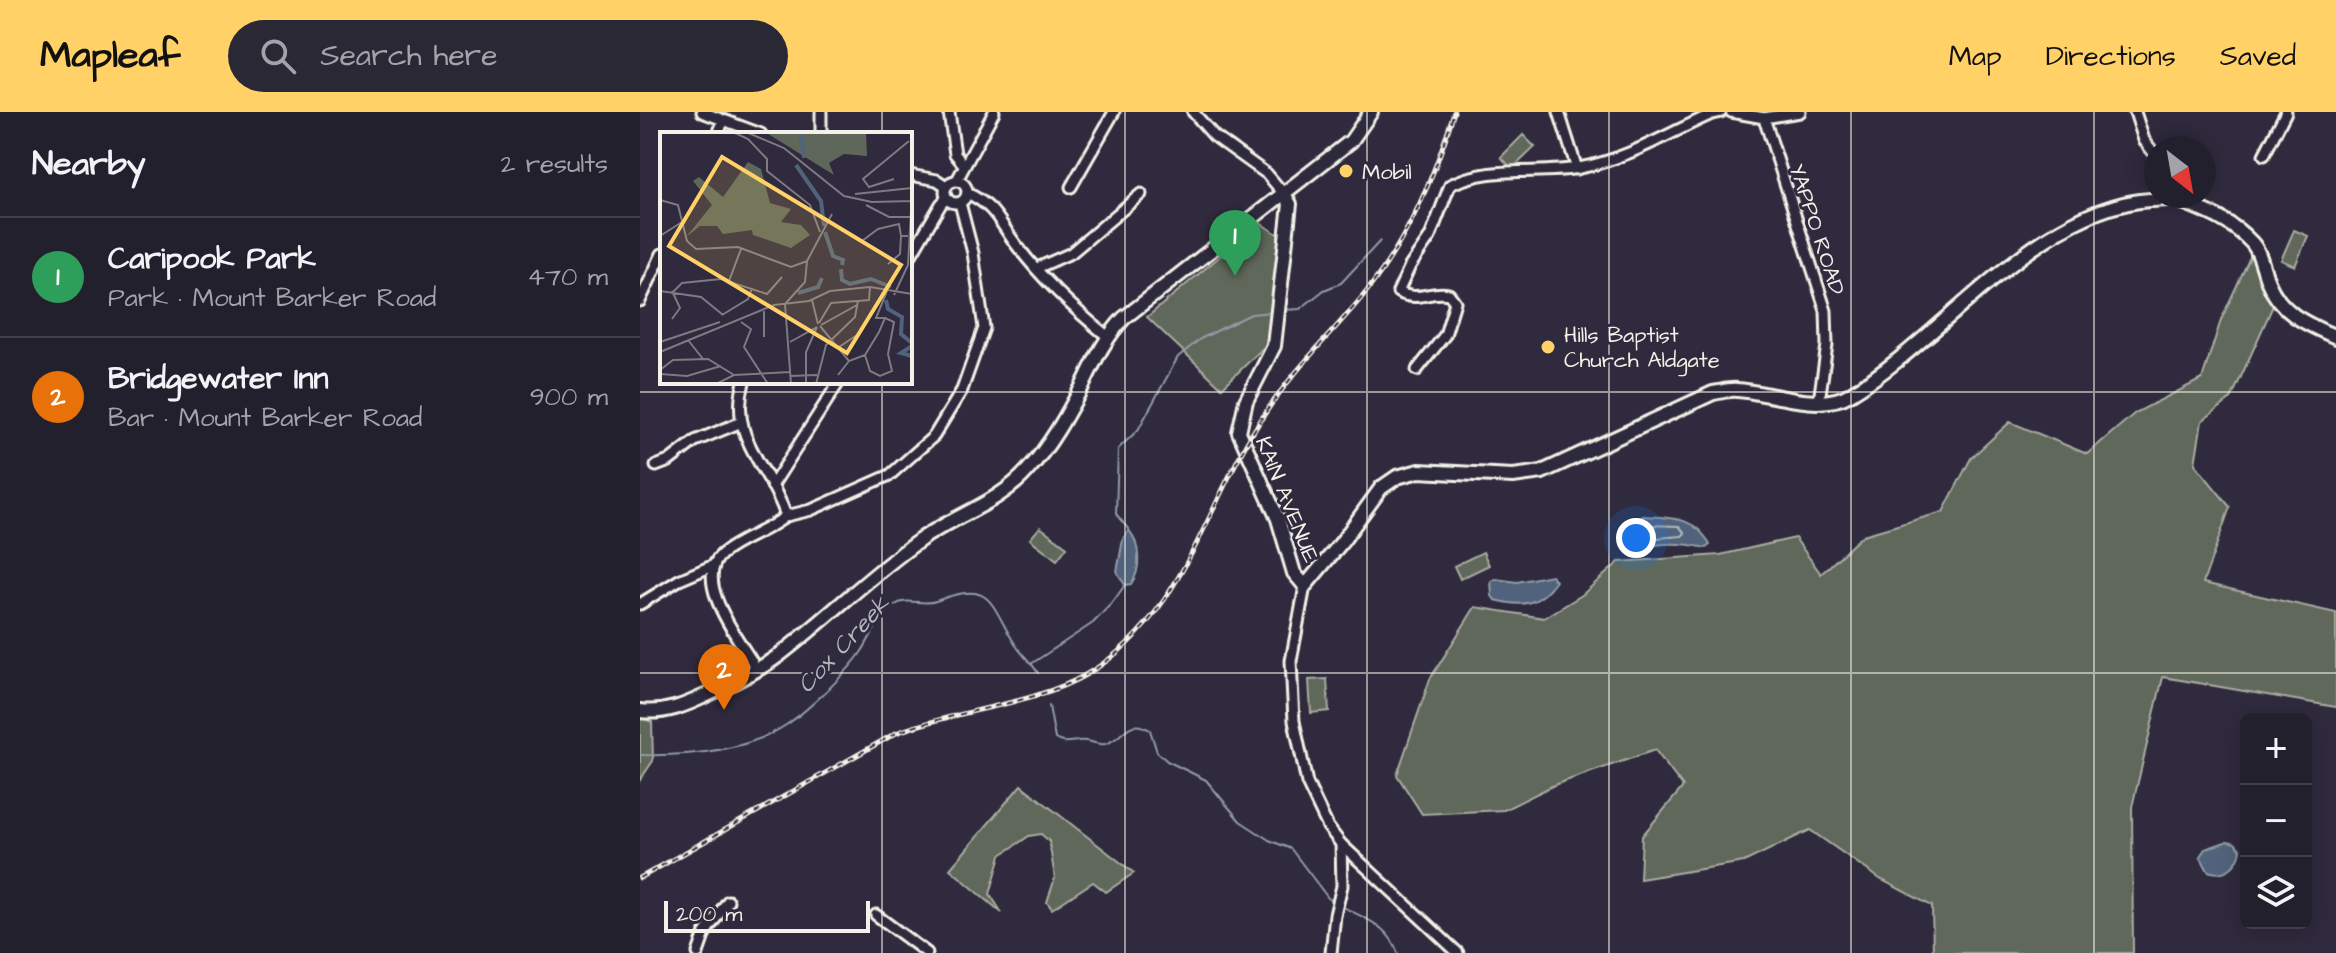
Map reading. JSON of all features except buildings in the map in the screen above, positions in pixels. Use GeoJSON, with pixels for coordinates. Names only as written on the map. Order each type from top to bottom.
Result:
{"type":"FeatureCollection","features":[{"type":"Feature","properties":{"kind":"main road"},"geometry":{"type":"LineString","coordinates":[[640,711],[654,713],[678,708],[757,670],[778,656],[894,558],[947,522],[1006,490],[1026,473],[1056,432],[1107,336],[1124,318],[1351,141],[1371,112]]}},
{"type":"Feature","properties":{"kind":"main road","name":"KAIN AVENUE"},"geometry":{"type":"LineString","coordinates":[[1284,194],[1290,204],[1274,346],[1246,401],[1239,432],[1278,519],[1294,573],[1305,586]]}},
{"type":"Feature","properties":{"kind":"main road"},"geometry":{"type":"LineString","coordinates":[[1305,586],[1381,488],[1397,477],[1419,471],[1513,476],[1542,472],[1713,393],[1734,389],[1797,400],[1846,397],[1890,368],[2034,247],[2082,217],[2144,200]]}},
{"type":"Feature","properties":{"kind":"main road"},"geometry":{"type":"LineString","coordinates":[[2199,208],[2231,223],[2255,246],[2276,299],[2294,318],[2336,337]]}},
{"type":"Feature","properties":{"kind":"street"},"geometry":{"type":"LineString","coordinates":[[702,112],[755,132]]}},
{"type":"Feature","properties":{"kind":"street"},"geometry":{"type":"LineString","coordinates":[[949,112],[955,154],[964,165]]}},
{"type":"Feature","properties":{"kind":"street"},"geometry":{"type":"LineString","coordinates":[[946,186],[957,180],[994,112]]}},
{"type":"Feature","properties":{"kind":"street"},"geometry":{"type":"LineString","coordinates":[[1071,187],[1114,112]]}},
{"type":"Feature","properties":{"kind":"street"},"geometry":{"type":"LineString","coordinates":[[1193,112],[1214,136],[1267,174],[1284,194]]}},
{"type":"Feature","properties":{"kind":"street"},"geometry":{"type":"LineString","coordinates":[[1559,112],[1577,169]]}},
{"type":"Feature","properties":{"kind":"street"},"geometry":{"type":"LineString","coordinates":[[1417,370],[1445,335],[1455,302],[1449,294],[1440,292],[1420,298],[1398,292],[1410,266],[1430,237],[1450,185],[1470,175],[1577,169],[1601,163],[1721,112]]}},
{"type":"Feature","properties":{"kind":"street"},"geometry":{"type":"LineString","coordinates":[[1731,112],[1764,118],[1800,112]]}},
{"type":"Feature","properties":{"kind":"street"},"geometry":{"type":"LineString","coordinates":[[2135,112],[2144,140]]}},
{"type":"Feature","properties":{"kind":"street"},"geometry":{"type":"LineString","coordinates":[[2264,155],[2286,112]]}},
{"type":"Feature","properties":{"kind":"street","name":"YAPPO ROAD"},"geometry":{"type":"LineString","coordinates":[[1764,118],[1826,311],[1827,345],[1819,401]]}},
{"type":"Feature","properties":{"kind":"street"},"geometry":{"type":"LineString","coordinates":[[719,132],[723,122]]}},
{"type":"Feature","properties":{"kind":"street"},"geometry":{"type":"LineString","coordinates":[[912,175],[937,180],[946,186]]}},
{"type":"Feature","properties":{"kind":"street"},"geometry":{"type":"LineString","coordinates":[[640,604],[679,580],[712,566],[721,555],[786,516],[811,510],[890,475],[934,436],[962,390],[984,328],[973,253],[960,203],[967,193],[965,184],[957,180]]}},
{"type":"Feature","properties":{"kind":"street"},"geometry":{"type":"LineString","coordinates":[[946,186],[947,198],[960,203]]}},
{"type":"Feature","properties":{"kind":"street"},"geometry":{"type":"LineString","coordinates":[[967,193],[986,202],[1018,247],[1070,304],[1107,336]]}},
{"type":"Feature","properties":{"kind":"street"},"geometry":{"type":"LineString","coordinates":[[1037,268],[1071,253],[1141,194]]}},
{"type":"Feature","properties":{"kind":"street"},"geometry":{"type":"LineString","coordinates":[[912,254],[947,198]]}},
{"type":"Feature","properties":{"kind":"street"},"geometry":{"type":"LineString","coordinates":[[640,301],[660,258]]}},
{"type":"Feature","properties":{"kind":"street"},"geometry":{"type":"LineString","coordinates":[[743,384],[739,423],[786,516]]}},
{"type":"Feature","properties":{"kind":"street"},"geometry":{"type":"LineString","coordinates":[[772,486],[838,384]]}},
{"type":"Feature","properties":{"kind":"street"},"geometry":{"type":"LineString","coordinates":[[656,466],[669,461],[695,441],[739,423]]}},
{"type":"Feature","properties":{"kind":"street"},"geometry":{"type":"LineString","coordinates":[[712,566],[712,587],[718,604],[757,670]]}},
{"type":"Feature","properties":{"kind":"street"},"geometry":{"type":"LineString","coordinates":[[1305,586],[1291,661],[1294,721],[1307,783],[1328,827],[1341,844],[1458,953]]}},
{"type":"Feature","properties":{"kind":"street"},"geometry":{"type":"LineString","coordinates":[[1331,953],[1341,893],[1341,844]]}},
{"type":"Feature","properties":{"kind":"street"},"geometry":{"type":"LineString","coordinates":[[698,953],[705,933],[728,901]]}},
{"type":"Feature","properties":{"kind":"street"},"geometry":{"type":"LineString","coordinates":[[876,915],[927,953]]}},
{"type":"Feature","properties":{"kind":"green space"},"geometry":{"type":"Polygon","coordinates":[[[1523,135],[1535,147],[1512,169],[1501,157],[1523,135]]]}},
{"type":"Feature","properties":{"kind":"green space"},"geometry":{"type":"Polygon","coordinates":[[[1260,223],[1279,235],[1266,345],[1222,388],[1147,317],[1260,223]]]}},
{"type":"Feature","properties":{"kind":"green space"},"geometry":{"type":"Polygon","coordinates":[[[2294,230],[2308,236],[2295,266],[2281,260],[2294,230]]]}},
{"type":"Feature","properties":{"kind":"green space"},"geometry":{"type":"Polygon","coordinates":[[[2255,246],[2276,299],[2231,399],[2202,421],[2195,464],[2230,507],[2203,583],[2336,613],[2336,707],[2163,677],[2132,807],[2133,953],[1933,953],[1932,906],[1880,879],[1810,830],[1744,862],[1640,879],[1642,836],[1683,787],[1655,750],[1554,785],[1504,810],[1422,814],[1397,775],[1430,679],[1475,607],[1544,618],[1582,595],[1619,562],[1720,555],[1795,538],[1821,574],[1863,535],[1943,512],[1971,458],[2010,422],[2087,454],[2135,413],[2202,379],[2221,320],[2255,246]]]}},
{"type":"Feature","properties":{"kind":"green space"},"geometry":{"type":"Polygon","coordinates":[[[1040,527],[1067,547],[1057,560],[1030,539],[1040,527]]]}},
{"type":"Feature","properties":{"kind":"green space"},"geometry":{"type":"Polygon","coordinates":[[[1483,552],[1489,565],[1460,579],[1454,566],[1483,552]]]}},
{"type":"Feature","properties":{"kind":"green space"},"geometry":{"type":"Polygon","coordinates":[[[1327,679],[1329,711],[1311,713],[1309,680],[1327,679]]]}},
{"type":"Feature","properties":{"kind":"green space"},"geometry":{"type":"Polygon","coordinates":[[[640,717],[652,722],[653,761],[640,780],[640,717]]]}},
{"type":"Feature","properties":{"kind":"green space"},"geometry":{"type":"Polygon","coordinates":[[[1021,785],[1134,873],[1106,892],[1093,882],[1052,909],[1047,902],[1055,878],[1049,841],[1041,834],[1029,836],[1001,855],[990,894],[1002,913],[950,869],[1021,785]]]}},
{"type":"Feature","properties":{"kind":"water"},"geometry":{"type":"Polygon","coordinates":[[[1643,516],[1682,520],[1698,529],[1710,545],[1706,548],[1675,544],[1631,547],[1635,522],[1643,516]]]}},
{"type":"Feature","properties":{"kind":"water"},"geometry":{"type":"Polygon","coordinates":[[[1129,530],[1136,542],[1138,564],[1135,578],[1131,584],[1125,585],[1117,572],[1123,539],[1129,530]]]}},
{"type":"Feature","properties":{"kind":"water"},"geometry":{"type":"Polygon","coordinates":[[[1551,575],[1556,581],[1536,600],[1522,604],[1495,600],[1492,596],[1491,581],[1496,579],[1517,582],[1551,575]]]}},
{"type":"Feature","properties":{"kind":"water"},"geometry":{"type":"Polygon","coordinates":[[[2228,841],[2235,843],[2240,853],[2230,869],[2214,872],[2208,871],[2200,856],[2205,849],[2228,841]]]}},
{"type":"Feature","properties":{"kind":"waterway"},"geometry":{"type":"LineString","coordinates":[[1284,310],[1300,309],[1324,290],[1341,283],[1380,241]]}},
{"type":"Feature","properties":{"kind":"waterway"},"geometry":{"type":"LineString","coordinates":[[1129,530],[1116,514],[1118,449],[1138,430],[1178,357],[1200,339],[1251,314],[1272,312]]}},
{"type":"Feature","properties":{"kind":"waterway"},"geometry":{"type":"LineString","coordinates":[[1031,664],[1093,623],[1125,585]]}},
{"type":"Feature","properties":{"kind":"waterway","name":"Cox Creek"},"geometry":{"type":"LineString","coordinates":[[640,755],[676,755],[734,747],[786,725],[845,672],[860,654],[883,615],[900,603],[931,602],[955,595],[979,594],[994,607],[1015,644],[1038,673]]}},
{"type":"Feature","properties":{"kind":"waterway","name":"Cox Creek"},"geometry":{"type":"LineString","coordinates":[[1049,706],[1055,739],[1063,742],[1105,744],[1130,727],[1142,726],[1150,730],[1157,752],[1167,761],[1206,780],[1240,821],[1269,840],[1291,849],[1334,902]]}},
{"type":"Feature","properties":{"kind":"waterway","name":"Cox Creek"},"geometry":{"type":"LineString","coordinates":[[1340,905],[1381,929],[1398,953]]}},
{"type":"Feature","properties":{"kind":"railway"},"geometry":{"type":"LineString","coordinates":[[640,878],[896,733],[1044,693],[1087,674],[1121,649],[1149,621],[1171,589],[1245,446],[1266,412],[1289,380],[1367,291],[1396,249],[1429,183],[1454,112]]}},
{"type":"Feature","properties":{"kind":"place","name":"Mobil"},"geometry":{"type":"Point","coordinates":[1346,171]}},
{"type":"Feature","properties":{"kind":"place","name":"Caripook Park"},"geometry":{"type":"Point","coordinates":[1235,276]}},
{"type":"Feature","properties":{"kind":"place","name":"Hills Baptist Church Aldgate"},"geometry":{"type":"Point","coordinates":[1548,347]}},
{"type":"Feature","properties":{"kind":"place","name":"Bridgewater Inn"},"geometry":{"type":"Point","coordinates":[724,710]}}]}
